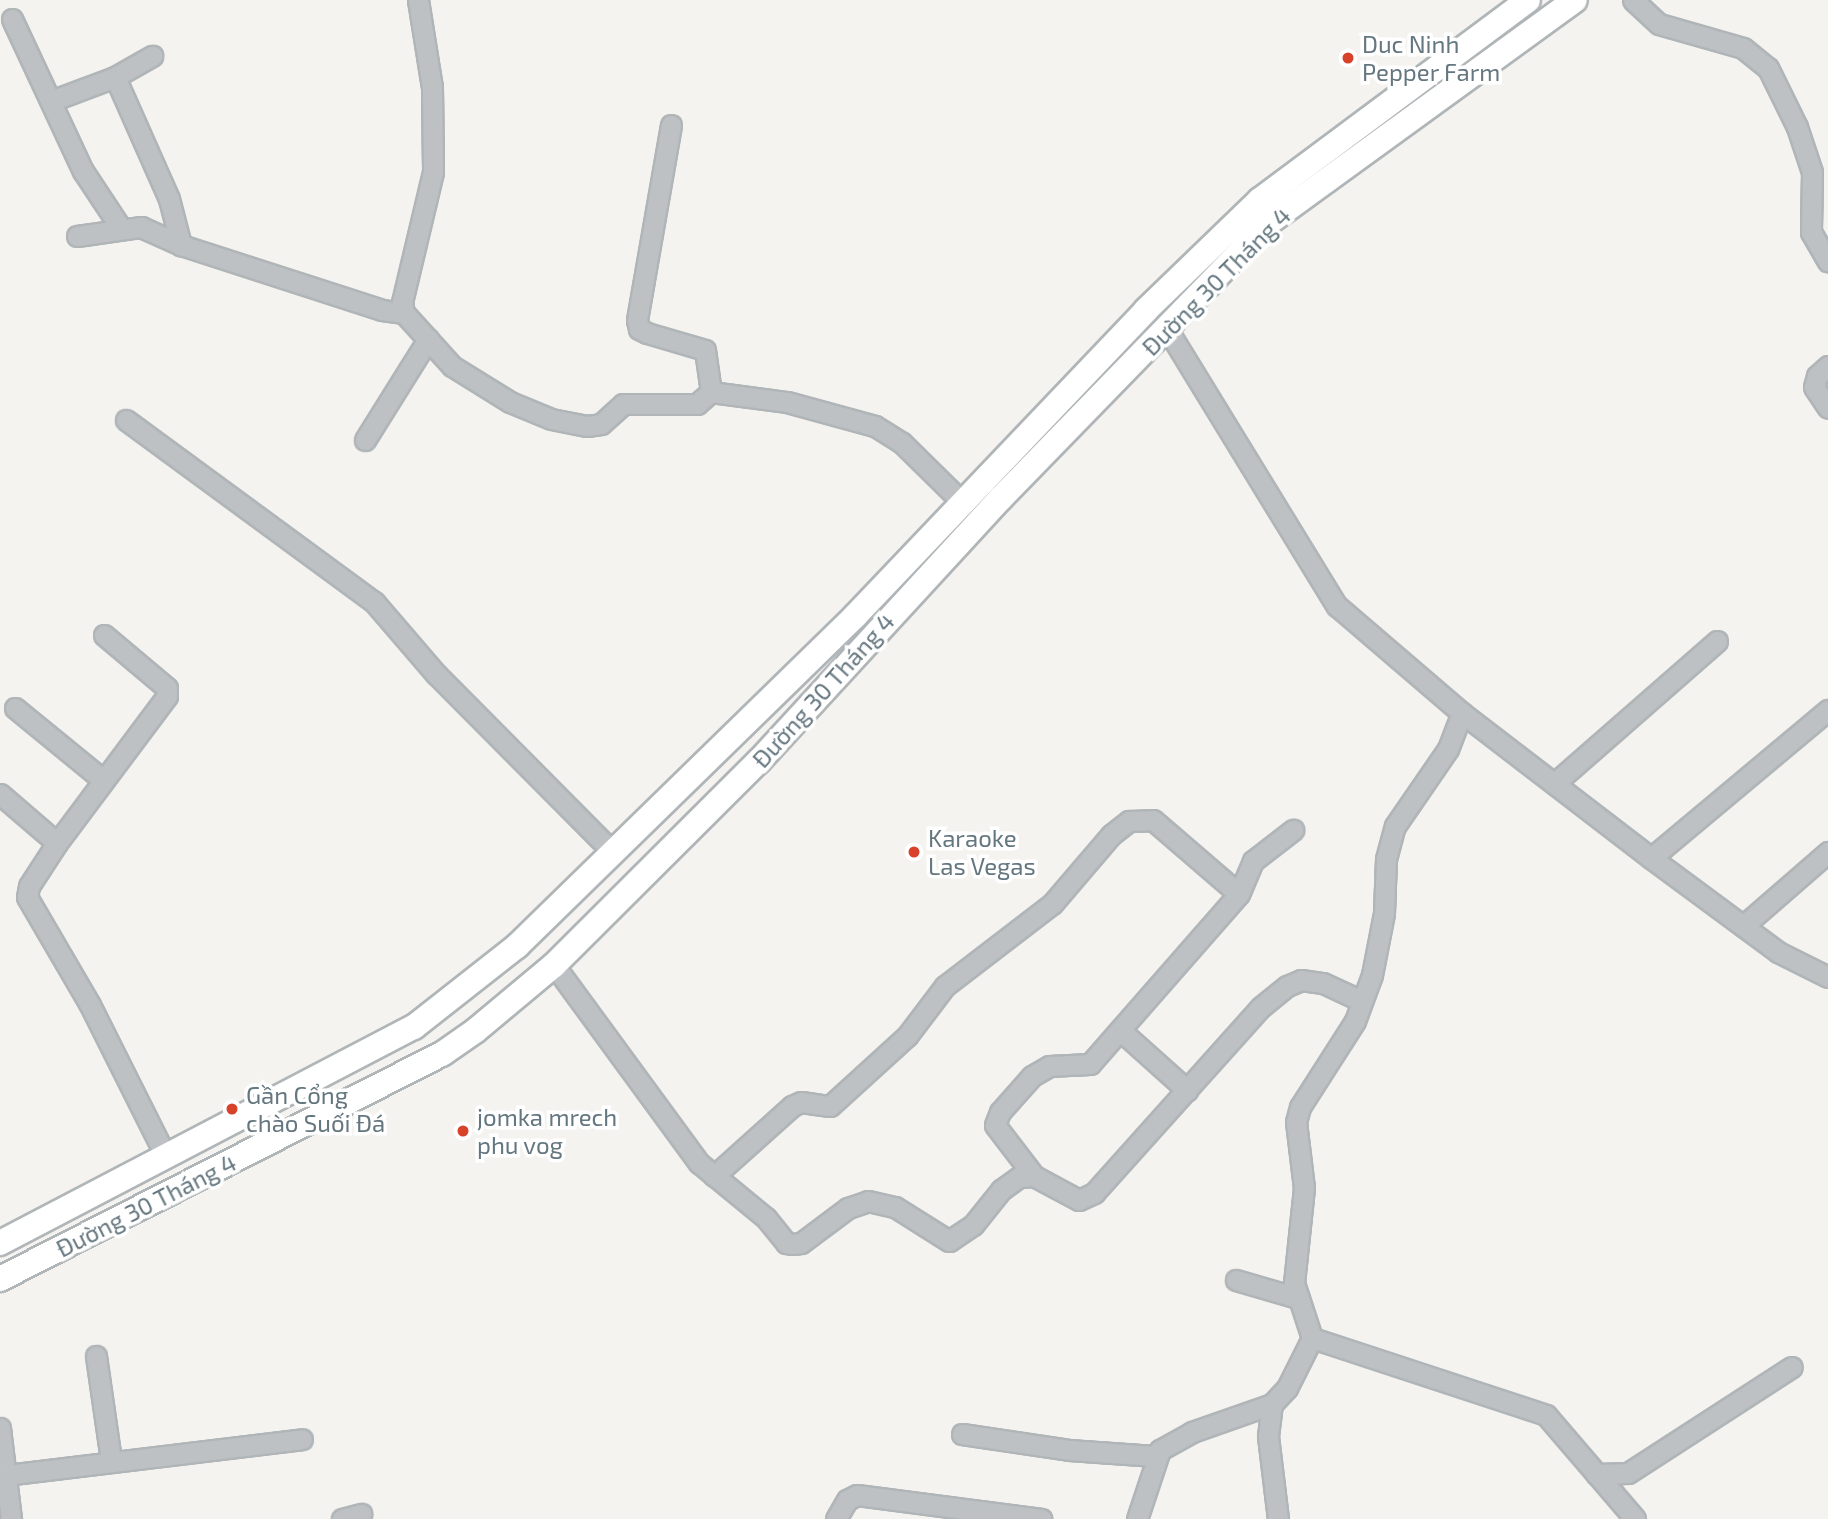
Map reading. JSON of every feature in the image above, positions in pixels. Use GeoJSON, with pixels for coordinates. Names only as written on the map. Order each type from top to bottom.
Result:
{"type":"FeatureCollection","features":[{"type":"Feature","properties":{"kind":"main road","name":"Đường 30 Tháng 4"},"geometry":{"type":"LineString","coordinates":[[0,1242],[164,1153],[328,1073],[414,1027],[449,1002],[517,946],[613,852],[963,503],[1146,310],[1260,200],[1528,0]]}},
{"type":"Feature","properties":{"kind":"main road","name":"Đường 30 Tháng 4"},"geometry":{"type":"LineString","coordinates":[[0,1279],[442,1054],[554,965],[759,761],[845,663],[1268,223],[1575,0]]}},
{"type":"Feature","properties":{"kind":"main road"},"geometry":{"type":"LineString","coordinates":[[1146,310],[1167,329]]}},
{"type":"Feature","properties":{"kind":"main road"},"geometry":{"type":"LineString","coordinates":[[736,730],[759,761]]}},
{"type":"Feature","properties":{"kind":"main road"},"geometry":{"type":"LineString","coordinates":[[328,1073],[344,1104]]}},
{"type":"Feature","properties":{"kind":"street"},"geometry":{"type":"LineString","coordinates":[[404,313],[403,291],[433,172],[432,87],[418,0]]}},
{"type":"Feature","properties":{"kind":"street"},"geometry":{"type":"LineString","coordinates":[[1633,0],[1659,24],[1743,48],[1768,68],[1784,94],[1808,160],[1811,232],[1828,261]]}},
{"type":"Feature","properties":{"kind":"street"},"geometry":{"type":"LineString","coordinates":[[12,19],[83,171],[120,227]]}},
{"type":"Feature","properties":{"kind":"street"},"geometry":{"type":"LineString","coordinates":[[51,101],[115,77],[152,57]]}},
{"type":"Feature","properties":{"kind":"street"},"geometry":{"type":"LineString","coordinates":[[115,77],[169,199],[181,245]]}},
{"type":"Feature","properties":{"kind":"street"},"geometry":{"type":"LineString","coordinates":[[671,125],[637,320],[639,329],[647,333],[705,350],[711,392]]}},
{"type":"Feature","properties":{"kind":"street"},"geometry":{"type":"LineString","coordinates":[[77,236],[120,227],[141,227],[181,245],[382,310],[404,313],[470,379],[566,424],[601,424],[631,402],[697,404],[711,392],[787,402],[875,426],[902,443],[963,503]]}},
{"type":"Feature","properties":{"kind":"street"},"geometry":{"type":"LineString","coordinates":[[1167,329],[1337,606],[1462,713],[1556,782],[1651,858],[1778,952],[1828,976]]}},
{"type":"Feature","properties":{"kind":"street"},"geometry":{"type":"LineString","coordinates":[[365,440],[428,339]]}},
{"type":"Feature","properties":{"kind":"street"},"geometry":{"type":"LineString","coordinates":[[1828,366],[1817,376],[1814,387],[1828,408]]}},
{"type":"Feature","properties":{"kind":"street"},"geometry":{"type":"LineString","coordinates":[[126,420],[374,602],[436,674],[613,852]]}},
{"type":"Feature","properties":{"kind":"street"},"geometry":{"type":"LineString","coordinates":[[104,635],[167,688],[167,696],[57,843],[29,886],[29,906],[90,1005],[164,1153]]}},
{"type":"Feature","properties":{"kind":"street"},"geometry":{"type":"LineString","coordinates":[[1556,782],[1717,641]]}},
{"type":"Feature","properties":{"kind":"street"},"geometry":{"type":"LineString","coordinates":[[15,708],[103,780]]}},
{"type":"Feature","properties":{"kind":"street"},"geometry":{"type":"LineString","coordinates":[[1651,858],[1828,710]]}},
{"type":"Feature","properties":{"kind":"street"},"geometry":{"type":"LineString","coordinates":[[962,1434],[1069,1450],[1155,1456],[1192,1432],[1272,1404],[1286,1388],[1312,1338],[1298,1298],[1294,1267],[1304,1188],[1296,1122],[1300,1107],[1355,1021],[1362,1001],[1379,946],[1386,859],[1395,826],[1448,749],[1462,713]]}},
{"type":"Feature","properties":{"kind":"street"},"geometry":{"type":"LineString","coordinates":[[0,794],[57,843]]}},
{"type":"Feature","properties":{"kind":"street"},"geometry":{"type":"LineString","coordinates":[[714,1176],[792,1106],[801,1102],[830,1106],[907,1036],[945,986],[1052,904],[1111,835],[1129,821],[1153,820],[1239,894]]}},
{"type":"Feature","properties":{"kind":"street"},"geometry":{"type":"LineString","coordinates":[[1293,830],[1253,861],[1239,894],[1090,1064],[1049,1066],[1032,1076],[1000,1112],[995,1125],[1034,1175],[1079,1200],[1094,1193],[1261,1007],[1287,986],[1301,980],[1323,984],[1362,1001]]}},
{"type":"Feature","properties":{"kind":"street"},"geometry":{"type":"LineString","coordinates":[[1743,926],[1828,852]]}},
{"type":"Feature","properties":{"kind":"street"},"geometry":{"type":"LineString","coordinates":[[554,965],[667,1125],[714,1176],[766,1219],[786,1243],[801,1243],[848,1209],[867,1200],[895,1207],[949,1241],[973,1225],[1002,1190],[1019,1177],[1034,1175]]}},
{"type":"Feature","properties":{"kind":"street"},"geometry":{"type":"LineString","coordinates":[[1121,1031],[1187,1090]]}},
{"type":"Feature","properties":{"kind":"street"},"geometry":{"type":"LineString","coordinates":[[1236,1280],[1298,1298]]}},
{"type":"Feature","properties":{"kind":"street"},"geometry":{"type":"LineString","coordinates":[[1312,1338],[1546,1415],[1634,1519]]}},
{"type":"Feature","properties":{"kind":"street"},"geometry":{"type":"LineString","coordinates":[[96,1356],[111,1460]]}},
{"type":"Feature","properties":{"kind":"street"},"geometry":{"type":"LineString","coordinates":[[1596,1474],[1628,1473],[1791,1367]]}},
{"type":"Feature","properties":{"kind":"street"},"geometry":{"type":"LineString","coordinates":[[1272,1404],[1268,1436],[1278,1519]]}},
{"type":"Feature","properties":{"kind":"street"},"geometry":{"type":"LineString","coordinates":[[0,1428],[11,1519]]}},
{"type":"Feature","properties":{"kind":"street"},"geometry":{"type":"LineString","coordinates":[[6,1475],[111,1460],[302,1439]]}},
{"type":"Feature","properties":{"kind":"street"},"geometry":{"type":"LineString","coordinates":[[1137,1519],[1147,1501],[1155,1456]]}},
{"type":"Feature","properties":{"kind":"street"},"geometry":{"type":"LineString","coordinates":[[836,1519],[847,1500],[857,1495],[1041,1519]]}},
{"type":"Feature","properties":{"kind":"place","name":"Duc Ninh Pepper Farm"},"geometry":{"type":"Point","coordinates":[1348,58]}},
{"type":"Feature","properties":{"kind":"place","name":"Karaoke Las Vegas"},"geometry":{"type":"Point","coordinates":[914,852]}},
{"type":"Feature","properties":{"kind":"place","name":"Gần Cổng chào Suối Đá"},"geometry":{"type":"Point","coordinates":[232,1109]}},
{"type":"Feature","properties":{"kind":"place","name":"jomka mrech phu vog"},"geometry":{"type":"Point","coordinates":[463,1131]}}]}
